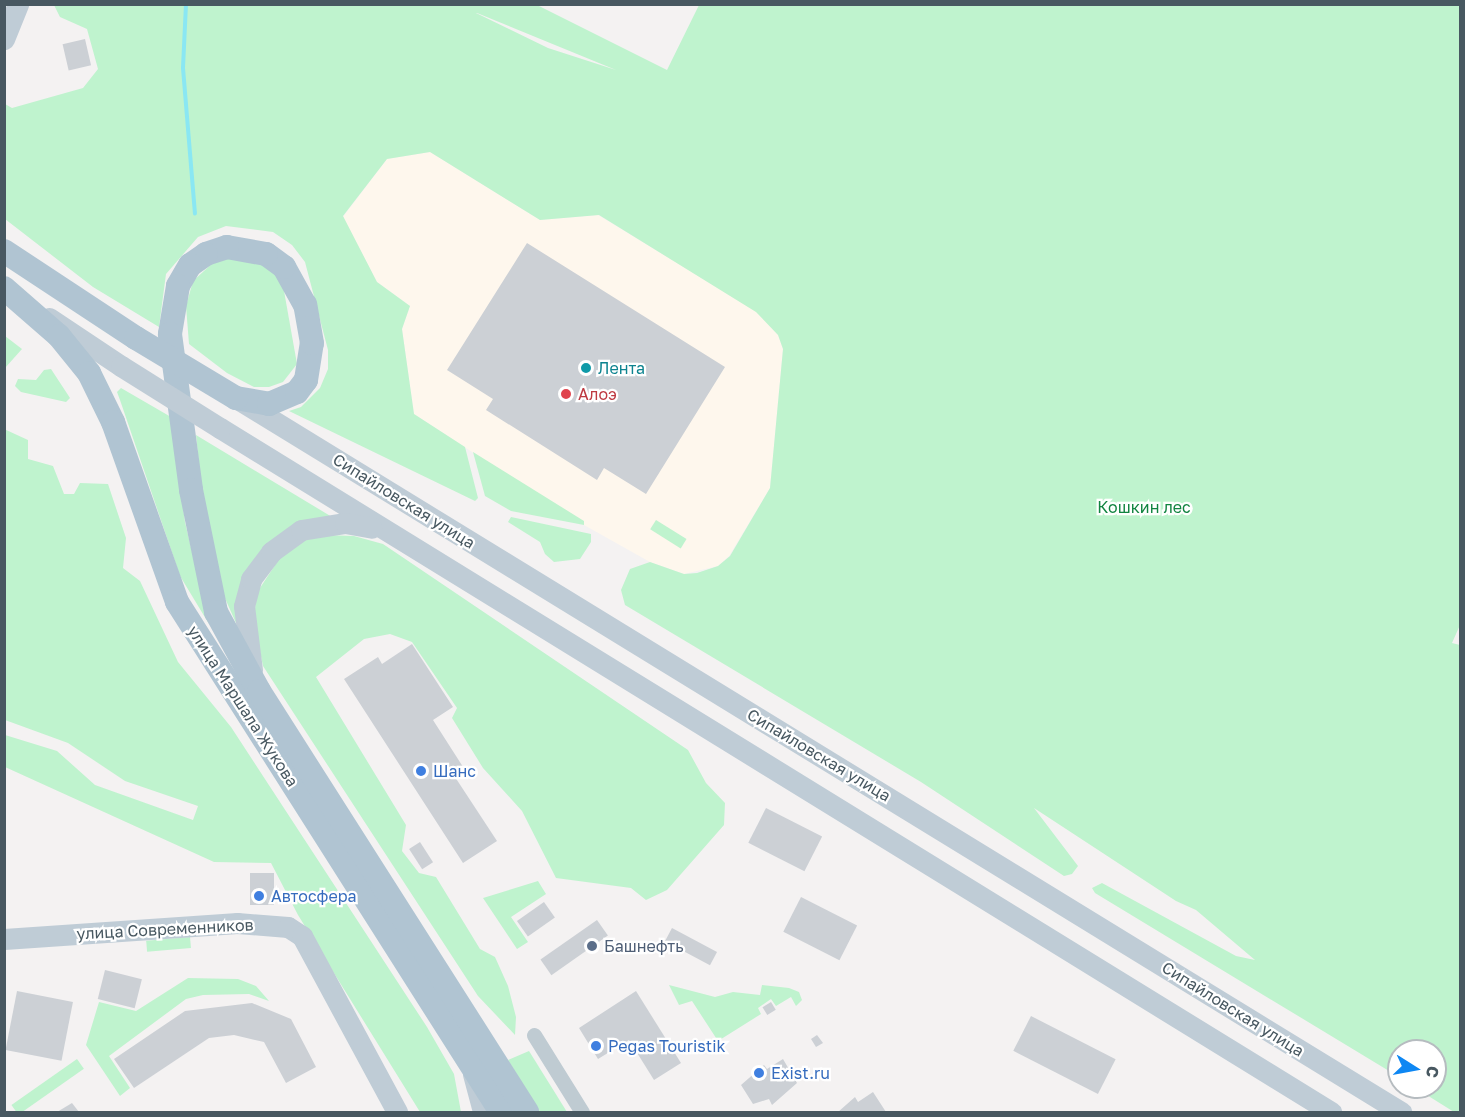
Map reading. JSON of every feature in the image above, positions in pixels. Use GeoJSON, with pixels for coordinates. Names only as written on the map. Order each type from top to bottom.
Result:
{"type":"FeatureCollection","features":[{"type":"Feature","properties":{"kind":"main road"},"geometry":{"type":"LineString","coordinates":[[4,39],[18,4]]}},
{"type":"Feature","properties":{"kind":"main road","name":"улица Маршала Жукова"},"geometry":{"type":"LineString","coordinates":[[236,398],[269,404],[291,396],[306,380],[312,343],[305,305],[284,267],[266,254],[227,247],[206,254],[190,265],[178,286],[170,334],[191,490],[216,612],[259,691],[527,1113]]}},
{"type":"Feature","properties":{"kind":"main road"},"geometry":{"type":"LineString","coordinates":[[4,251],[136,338],[236,398]]}},
{"type":"Feature","properties":{"kind":"main road"},"geometry":{"type":"LineString","coordinates":[[8,290],[121,366],[220,428],[1331,1113]]}},
{"type":"Feature","properties":{"kind":"main road","name":"улица Маршала Жукова"},"geometry":{"type":"LineString","coordinates":[[8,290],[59,336],[89,373],[113,422],[177,602],[469,1059],[501,1113]]}},
{"type":"Feature","properties":{"kind":"main road","name":"Сипайловская улица"},"geometry":{"type":"LineString","coordinates":[[236,398],[1401,1113]]}},
{"type":"Feature","properties":{"kind":"main road"},"geometry":{"type":"LineString","coordinates":[[259,691],[247,646],[244,606],[251,579],[271,552],[301,530],[345,523],[383,529]]}},
{"type":"Feature","properties":{"kind":"main road","name":"улица Современников"},"geometry":{"type":"LineString","coordinates":[[4,939],[237,923],[288,927],[302,936],[397,1113]]}},
{"type":"Feature","properties":{"kind":"main road"},"geometry":{"type":"LineString","coordinates":[[469,1059],[483,1113]]}},
{"type":"Feature","properties":{"kind":"street"},"geometry":{"type":"LineString","coordinates":[[534,1035],[582,1113]]}},
{"type":"Feature","properties":{"kind":"shaded area"},"geometry":{"type":"Polygon","coordinates":[[[430,152],[540,220],[598,215],[756,311],[778,335],[783,349],[770,488],[729,556],[718,566],[684,574],[650,562],[584,525],[414,414],[402,329],[410,306],[377,282],[343,217],[387,159],[430,152]]]}},
{"type":"Feature","properties":{"kind":"green space","name":"Кошкин лес"},"geometry":{"type":"Polygon","coordinates":[[[54,5],[537,5],[667,70],[699,5],[1460,5],[1460,625],[1452,643],[1460,645],[1460,1112],[1454,1112],[1433,1099],[1447,1099],[1447,1039],[1387,1039],[1387,1070],[1095,893],[1092,888],[1102,883],[1236,956],[1255,960],[1196,910],[1176,901],[1034,808],[1078,866],[1072,874],[1064,876],[921,782],[625,605],[621,590],[630,569],[650,562],[684,574],[697,573],[718,566],[730,556],[770,488],[783,349],[778,335],[756,312],[599,215],[540,220],[430,152],[387,159],[343,216],[377,282],[410,306],[402,329],[414,414],[465,447],[478,498],[475,501],[289,411],[301,407],[320,388],[328,369],[328,350],[305,262],[292,245],[273,232],[226,226],[198,237],[166,274],[159,327],[93,287],[5,219],[5,104],[12,108],[83,88],[98,69],[87,29],[60,17],[54,5]],[[476,13],[548,48],[616,70],[476,13]]]}},
{"type":"Feature","properties":{"kind":"green space"},"geometry":{"type":"Polygon","coordinates":[[[238,255],[264,259],[281,274],[297,364],[283,382],[269,387],[254,387],[227,373],[189,344],[186,306],[193,281],[216,260],[238,255]]]}},
{"type":"Feature","properties":{"kind":"green space"},"geometry":{"type":"Polygon","coordinates":[[[5,336],[22,349],[5,368],[5,336]]]}},
{"type":"Feature","properties":{"kind":"green space"},"geometry":{"type":"Polygon","coordinates":[[[51,369],[70,398],[66,402],[21,392],[15,386],[18,379],[36,380],[44,370],[51,369]]]}},
{"type":"Feature","properties":{"kind":"green space"},"geometry":{"type":"Polygon","coordinates":[[[121,388],[171,417],[185,522],[209,624],[180,576],[117,392],[121,388]]]}},
{"type":"Feature","properties":{"kind":"green space"},"geometry":{"type":"Polygon","coordinates":[[[4,429],[28,440],[28,459],[53,466],[64,494],[74,494],[80,483],[108,484],[126,538],[123,568],[140,581],[178,662],[231,727],[427,1027],[454,1074],[461,1112],[420,1112],[298,915],[271,863],[214,862],[5,767],[5,735],[57,751],[95,785],[193,820],[198,806],[125,781],[68,743],[5,720],[4,429]]]}},
{"type":"Feature","properties":{"kind":"green space"},"geometry":{"type":"Polygon","coordinates":[[[196,435],[337,520],[293,529],[236,623],[224,596],[204,513],[196,435]]]}},
{"type":"Feature","properties":{"kind":"green space"},"geometry":{"type":"Polygon","coordinates":[[[473,452],[584,521],[584,525],[511,511],[485,496],[473,452]]]}},
{"type":"Feature","properties":{"kind":"green space"},"geometry":{"type":"Polygon","coordinates":[[[511,517],[591,534],[591,542],[580,559],[554,562],[545,554],[540,542],[508,522],[511,517]]]}},
{"type":"Feature","properties":{"kind":"green space"},"geometry":{"type":"Polygon","coordinates":[[[656,520],[687,539],[681,548],[650,529],[656,520]]]}},
{"type":"Feature","properties":{"kind":"green space"},"geometry":{"type":"Polygon","coordinates":[[[324,535],[354,536],[383,544],[688,750],[706,783],[725,803],[724,825],[667,890],[646,900],[631,888],[556,878],[522,811],[483,768],[452,718],[457,708],[412,642],[390,634],[364,639],[316,677],[406,825],[402,851],[419,873],[436,877],[480,949],[495,957],[508,986],[516,1017],[515,1035],[478,996],[263,666],[254,623],[256,594],[281,556],[302,541],[324,535]]]}},
{"type":"Feature","properties":{"kind":"green space"},"geometry":{"type":"Polygon","coordinates":[[[538,881],[546,894],[511,917],[528,942],[517,949],[483,898],[538,881]]]}},
{"type":"Feature","properties":{"kind":"green space"},"geometry":{"type":"Polygon","coordinates":[[[190,937],[191,948],[147,952],[146,941],[190,937]]]}},
{"type":"Feature","properties":{"kind":"green space"},"geometry":{"type":"Polygon","coordinates":[[[188,978],[238,979],[256,986],[269,1001],[249,994],[203,995],[186,999],[109,1056],[130,1088],[120,1096],[86,1045],[99,1002],[136,1011],[188,978]]]}},
{"type":"Feature","properties":{"kind":"green space"},"geometry":{"type":"Polygon","coordinates":[[[669,985],[715,997],[733,992],[760,995],[762,985],[789,988],[799,992],[802,1000],[796,1006],[791,997],[776,1006],[771,999],[758,1008],[761,1014],[718,1041],[692,1001],[679,1005],[669,985]]]}},
{"type":"Feature","properties":{"kind":"green space"},"geometry":{"type":"Polygon","coordinates":[[[529,1051],[567,1112],[540,1112],[508,1060],[529,1051]]]}},
{"type":"Feature","properties":{"kind":"green space"},"geometry":{"type":"Polygon","coordinates":[[[77,1059],[84,1069],[22,1112],[16,1112],[11,1105],[77,1059]]]}},
{"type":"Feature","properties":{"kind":"building"},"geometry":{"type":"Polygon","coordinates":[[[85,39],[91,65],[69,70],[63,44],[85,39]]]}},
{"type":"Feature","properties":{"kind":"building","name":"Лента"},"geometry":{"type":"Polygon","coordinates":[[[527,243],[725,367],[646,494],[604,468],[597,480],[486,410],[493,399],[447,370],[527,243]]]}},
{"type":"Feature","properties":{"kind":"building"},"geometry":{"type":"Polygon","coordinates":[[[412,644],[453,707],[433,720],[465,770],[455,777],[497,841],[463,863],[344,679],[378,657],[382,664],[412,644]]]}},
{"type":"Feature","properties":{"kind":"building"},"geometry":{"type":"Polygon","coordinates":[[[766,808],[822,837],[804,871],[748,843],[766,808]]]}},
{"type":"Feature","properties":{"kind":"building"},"geometry":{"type":"Polygon","coordinates":[[[420,842],[433,862],[422,869],[409,849],[420,842]]]}},
{"type":"Feature","properties":{"kind":"building"},"geometry":{"type":"Polygon","coordinates":[[[250,873],[274,873],[274,905],[250,905],[250,873]]]}},
{"type":"Feature","properties":{"kind":"building"},"geometry":{"type":"Polygon","coordinates":[[[801,897],[857,926],[839,960],[783,932],[801,897]]]}},
{"type":"Feature","properties":{"kind":"building"},"geometry":{"type":"Polygon","coordinates":[[[544,902],[555,918],[528,936],[517,921],[544,902]]]}},
{"type":"Feature","properties":{"kind":"building"},"geometry":{"type":"Polygon","coordinates":[[[597,920],[608,936],[551,975],[540,960],[597,920]]]}},
{"type":"Feature","properties":{"kind":"building"},"geometry":{"type":"Polygon","coordinates":[[[672,928],[717,952],[710,965],[665,941],[672,928]]]}},
{"type":"Feature","properties":{"kind":"building"},"geometry":{"type":"Polygon","coordinates":[[[105,970],[142,979],[135,1008],[98,999],[105,970]]]}},
{"type":"Feature","properties":{"kind":"building"},"geometry":{"type":"Polygon","coordinates":[[[17,991],[73,1002],[62,1061],[6,1050],[17,991]]]}},
{"type":"Feature","properties":{"kind":"building"},"geometry":{"type":"Polygon","coordinates":[[[636,991],[681,1063],[654,1080],[629,1040],[598,1059],[579,1028],[636,991]]]}},
{"type":"Feature","properties":{"kind":"building"},"geometry":{"type":"Polygon","coordinates":[[[771,1002],[776,1010],[767,1015],[763,1007],[771,1002]]]}},
{"type":"Feature","properties":{"kind":"building"},"geometry":{"type":"Polygon","coordinates":[[[252,1003],[291,1019],[316,1067],[286,1083],[264,1042],[234,1035],[209,1038],[134,1088],[114,1059],[185,1011],[252,1003]]]}},
{"type":"Feature","properties":{"kind":"building"},"geometry":{"type":"Polygon","coordinates":[[[1031,1016],[1116,1059],[1098,1094],[1013,1051],[1031,1016]]]}},
{"type":"Feature","properties":{"kind":"building"},"geometry":{"type":"Polygon","coordinates":[[[817,1035],[823,1043],[816,1047],[811,1039],[817,1035]]]}},
{"type":"Feature","properties":{"kind":"building"},"geometry":{"type":"Polygon","coordinates":[[[783,1059],[797,1083],[772,1105],[769,1099],[753,1104],[741,1085],[764,1065],[767,1069],[783,1059]]]}},
{"type":"Feature","properties":{"kind":"building"},"geometry":{"type":"Polygon","coordinates":[[[873,1092],[886,1112],[838,1112],[855,1097],[858,1102],[873,1092]]]}},
{"type":"Feature","properties":{"kind":"building"},"geometry":{"type":"Polygon","coordinates":[[[72,1103],[79,1112],[57,1112],[72,1103]]]}},
{"type":"Feature","properties":{"kind":"waterway"},"geometry":{"type":"LineString","coordinates":[[186,4],[183,68],[195,214]]}},
{"type":"Feature","properties":{"kind":"place","name":"Лента"},"geometry":{"type":"Point","coordinates":[586,368]}},
{"type":"Feature","properties":{"kind":"place","name":"Алоэ"},"geometry":{"type":"Point","coordinates":[566,394]}},
{"type":"Feature","properties":{"kind":"place","name":"Шанс"},"geometry":{"type":"Point","coordinates":[421,771]}},
{"type":"Feature","properties":{"kind":"place","name":"Автосфера"},"geometry":{"type":"Point","coordinates":[259,896]}},
{"type":"Feature","properties":{"kind":"place","name":"Башнефть"},"geometry":{"type":"Point","coordinates":[592,946]}},
{"type":"Feature","properties":{"kind":"place","name":"Pegas Touristik"},"geometry":{"type":"Point","coordinates":[596,1046]}},
{"type":"Feature","properties":{"kind":"place","name":"Exist.ru"},"geometry":{"type":"Point","coordinates":[759,1073]}}]}
